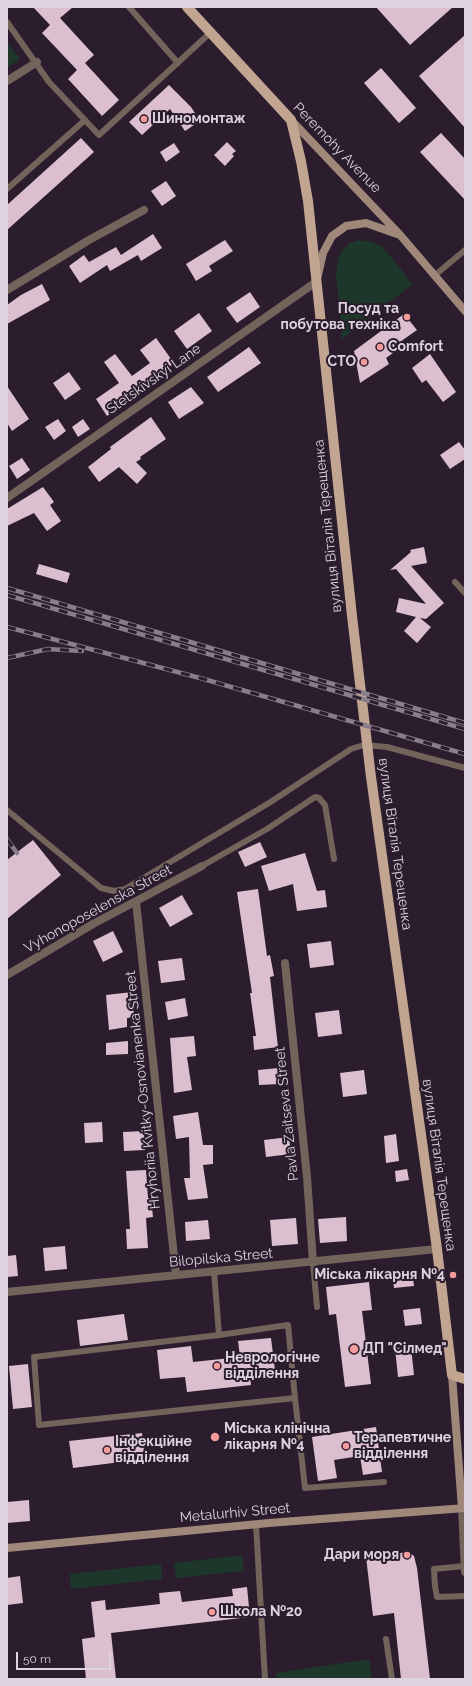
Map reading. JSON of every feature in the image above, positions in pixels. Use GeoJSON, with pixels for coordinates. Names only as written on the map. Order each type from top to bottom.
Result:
{"type":"FeatureCollection","features":[{"type":"Feature","properties":{"kind":"main road","name":"Peremohy Avenue"},"geometry":{"type":"LineString","coordinates":[[187,7],[401,236],[465,311]]}},
{"type":"Feature","properties":{"kind":"main road","name":"вулиця Віталія Терещенка"},"geometry":{"type":"LineString","coordinates":[[291,120],[308,201],[352,616],[371,777],[437,1249],[452,1375],[463,1508]]}},
{"type":"Feature","properties":{"kind":"main road"},"geometry":{"type":"LineString","coordinates":[[316,282],[323,253],[332,236],[346,226],[366,223],[401,236]]}},
{"type":"Feature","properties":{"kind":"main road"},"geometry":{"type":"LineString","coordinates":[[452,1375],[465,1379]]}},
{"type":"Feature","properties":{"kind":"main road","name":"Metalurhiv Street"},"geometry":{"type":"LineString","coordinates":[[7,1548],[256,1524],[463,1508]]}},
{"type":"Feature","properties":{"kind":"street"},"geometry":{"type":"LineString","coordinates":[[7,81],[37,62]]}},
{"type":"Feature","properties":{"kind":"street"},"geometry":{"type":"LineString","coordinates":[[7,290],[89,240],[144,210]]}},
{"type":"Feature","properties":{"kind":"street","name":"Stetskivskyi Lane"},"geometry":{"type":"LineString","coordinates":[[7,498],[316,282]]}},
{"type":"Feature","properties":{"kind":"street","name":"Vyhonoposelenska Street"},"geometry":{"type":"LineString","coordinates":[[7,975],[93,924],[202,866]]}},
{"type":"Feature","properties":{"kind":"street","name":"Hryhoriia Kvitky-Osnovianenka Street"},"geometry":{"type":"LineString","coordinates":[[136,902],[176,1275]]}},
{"type":"Feature","properties":{"kind":"street","name":"Pavla Zaitseva Street"},"geometry":{"type":"LineString","coordinates":[[285,963],[307,1177],[313,1262]]}},
{"type":"Feature","properties":{"kind":"street","name":"Bilopilska Street"},"geometry":{"type":"LineString","coordinates":[[7,1292],[437,1249]]}},
{"type":"Feature","properties":{"kind":"street","name":"вулиця Віталія Терещенка"},"geometry":{"type":"LineString","coordinates":[[463,1508],[465,1569]]}},
{"type":"Feature","properties":{"kind":"lane"},"geometry":{"type":"LineString","coordinates":[[129,7],[178,63]]}},
{"type":"Feature","properties":{"kind":"lane"},"geometry":{"type":"LineString","coordinates":[[7,22],[37,62],[49,82],[99,135],[210,33]]}},
{"type":"Feature","properties":{"kind":"lane"},"geometry":{"type":"LineString","coordinates":[[7,189],[85,120]]}},
{"type":"Feature","properties":{"kind":"lane"},"geometry":{"type":"LineString","coordinates":[[434,276],[465,250]]}},
{"type":"Feature","properties":{"kind":"lane"},"geometry":{"type":"LineString","coordinates":[[455,582],[465,593]]}},
{"type":"Feature","properties":{"kind":"lane"},"geometry":{"type":"LineString","coordinates":[[7,810],[102,888],[114,891],[125,889],[262,808],[351,749],[364,745],[387,747],[465,768]]}},
{"type":"Feature","properties":{"kind":"lane"},"geometry":{"type":"LineString","coordinates":[[202,866],[267,829],[315,798],[319,798],[325,804],[334,859]]}},
{"type":"Feature","properties":{"kind":"lane"},"geometry":{"type":"LineString","coordinates":[[313,1262],[317,1307]]}},
{"type":"Feature","properties":{"kind":"lane"},"geometry":{"type":"LineString","coordinates":[[214,1271],[219,1335]]}},
{"type":"Feature","properties":{"kind":"lane"},"geometry":{"type":"LineString","coordinates":[[295,1398],[39,1425],[34,1357],[219,1335],[288,1325],[305,1488],[384,1482]]}},
{"type":"Feature","properties":{"kind":"lane"},"geometry":{"type":"LineString","coordinates":[[256,1524],[265,1679]]}},
{"type":"Feature","properties":{"kind":"lane"},"geometry":{"type":"LineString","coordinates":[[465,1569],[434,1569],[437,1598],[465,1596]]}},
{"type":"Feature","properties":{"kind":"lane"},"geometry":{"type":"LineString","coordinates":[[386,1639],[392,1679]]}},
{"type":"Feature","properties":{"kind":"green space"},"geometry":{"type":"Polygon","coordinates":[[[7,42],[20,59],[7,68],[7,42]]]}},
{"type":"Feature","properties":{"kind":"green space"},"geometry":{"type":"Polygon","coordinates":[[[360,240],[372,242],[382,246],[413,284],[342,339],[336,274],[338,259],[342,250],[350,243],[360,240]]]}},
{"type":"Feature","properties":{"kind":"green space"},"geometry":{"type":"Polygon","coordinates":[[[242,1555],[244,1571],[176,1578],[174,1563],[242,1555]]]}},
{"type":"Feature","properties":{"kind":"green space"},"geometry":{"type":"Polygon","coordinates":[[[161,1564],[162,1579],[71,1589],[70,1574],[161,1564]]]}},
{"type":"Feature","properties":{"kind":"green space"},"geometry":{"type":"Polygon","coordinates":[[[369,1659],[372,1679],[276,1679],[276,1673],[369,1659]]]}},
{"type":"Feature","properties":{"kind":"building"},"geometry":{"type":"Polygon","coordinates":[[[33,7],[73,7],[60,18],[94,55],[85,63],[119,100],[102,116],[68,79],[77,70],[42,33],[50,25],[33,7]]]}},
{"type":"Feature","properties":{"kind":"building"},"geometry":{"type":"Polygon","coordinates":[[[376,7],[453,7],[410,45],[376,7]]]}},
{"type":"Feature","properties":{"kind":"building"},"geometry":{"type":"Polygon","coordinates":[[[465,35],[465,128],[419,76],[465,35]]]}},
{"type":"Feature","properties":{"kind":"building"},"geometry":{"type":"Polygon","coordinates":[[[381,68],[416,108],[399,123],[364,83],[381,68]]]}},
{"type":"Feature","properties":{"kind":"building"},"geometry":{"type":"Polygon","coordinates":[[[169,85],[191,107],[200,121],[185,131],[170,109],[142,135],[129,122],[169,85]]]}},
{"type":"Feature","properties":{"kind":"building"},"geometry":{"type":"Polygon","coordinates":[[[441,133],[465,159],[465,200],[420,152],[441,133]]]}},
{"type":"Feature","properties":{"kind":"building"},"geometry":{"type":"Polygon","coordinates":[[[81,138],[94,152],[7,230],[7,205],[81,138]]]}},
{"type":"Feature","properties":{"kind":"building"},"geometry":{"type":"Polygon","coordinates":[[[227,142],[236,151],[232,154],[234,156],[225,166],[214,155],[227,142]]]}},
{"type":"Feature","properties":{"kind":"building"},"geometry":{"type":"Polygon","coordinates":[[[174,143],[180,152],[166,162],[160,152],[174,143]]]}},
{"type":"Feature","properties":{"kind":"building"},"geometry":{"type":"Polygon","coordinates":[[[166,181],[176,196],[162,206],[151,191],[166,181]]]}},
{"type":"Feature","properties":{"kind":"building"},"geometry":{"type":"Polygon","coordinates":[[[153,234],[162,248],[141,261],[138,255],[110,271],[107,265],[80,283],[69,266],[84,255],[89,262],[116,247],[121,255],[153,234]]]}},
{"type":"Feature","properties":{"kind":"building"},"geometry":{"type":"Polygon","coordinates":[[[225,240],[233,251],[209,266],[212,271],[196,281],[186,264],[225,240]]]}},
{"type":"Feature","properties":{"kind":"building"},"geometry":{"type":"Polygon","coordinates":[[[42,284],[50,300],[7,324],[7,305],[21,295],[42,284]]]}},
{"type":"Feature","properties":{"kind":"building"},"geometry":{"type":"Polygon","coordinates":[[[250,292],[260,307],[237,323],[226,308],[250,292]]]}},
{"type":"Feature","properties":{"kind":"building"},"geometry":{"type":"Polygon","coordinates":[[[199,313],[212,331],[187,349],[174,331],[199,313]]]}},
{"type":"Feature","properties":{"kind":"building"},"geometry":{"type":"Polygon","coordinates":[[[404,314],[417,330],[397,344],[400,348],[386,358],[389,364],[360,383],[354,351],[404,314]]]}},
{"type":"Feature","properties":{"kind":"building"},"geometry":{"type":"Polygon","coordinates":[[[156,338],[174,363],[107,416],[96,399],[119,383],[104,362],[115,354],[132,376],[150,363],[140,350],[156,338]]]}},
{"type":"Feature","properties":{"kind":"building"},"geometry":{"type":"Polygon","coordinates":[[[249,347],[261,363],[218,392],[207,377],[249,347]]]}},
{"type":"Feature","properties":{"kind":"building"},"geometry":{"type":"Polygon","coordinates":[[[430,354],[456,392],[443,402],[426,380],[422,383],[412,368],[430,354]]]}},
{"type":"Feature","properties":{"kind":"building"},"geometry":{"type":"Polygon","coordinates":[[[69,372],[81,389],[65,400],[53,383],[69,372]]]}},
{"type":"Feature","properties":{"kind":"building"},"geometry":{"type":"Polygon","coordinates":[[[7,386],[29,419],[12,431],[7,423],[7,386]]]}},
{"type":"Feature","properties":{"kind":"building"},"geometry":{"type":"Polygon","coordinates":[[[191,387],[204,403],[179,419],[168,402],[191,387]]]}},
{"type":"Feature","properties":{"kind":"building"},"geometry":{"type":"Polygon","coordinates":[[[151,417],[166,439],[140,457],[141,459],[136,462],[147,473],[137,484],[119,467],[99,482],[88,467],[111,449],[110,447],[151,417]]]}},
{"type":"Feature","properties":{"kind":"building"},"geometry":{"type":"Polygon","coordinates":[[[58,419],[66,431],[54,440],[45,427],[58,419]]]}},
{"type":"Feature","properties":{"kind":"building"},"geometry":{"type":"Polygon","coordinates":[[[83,419],[90,429],[78,437],[72,427],[83,419]]]}},
{"type":"Feature","properties":{"kind":"building"},"geometry":{"type":"Polygon","coordinates":[[[459,442],[465,450],[465,459],[450,469],[440,455],[459,442]]]}},
{"type":"Feature","properties":{"kind":"building"},"geometry":{"type":"Polygon","coordinates":[[[22,458],[30,470],[17,479],[9,466],[22,458]]]}},
{"type":"Feature","properties":{"kind":"building"},"geometry":{"type":"Polygon","coordinates":[[[43,487],[54,502],[50,505],[61,521],[47,531],[34,513],[7,526],[7,509],[43,487]]]}},
{"type":"Feature","properties":{"kind":"building"},"geometry":{"type":"Polygon","coordinates":[[[424,547],[427,563],[411,566],[444,603],[426,619],[420,618],[431,627],[417,643],[404,631],[416,617],[396,612],[399,598],[426,604],[396,569],[390,570],[411,552],[410,550],[424,547]]]}},
{"type":"Feature","properties":{"kind":"building"},"geometry":{"type":"Polygon","coordinates":[[[39,564],[70,573],[67,583],[36,574],[39,564]]]}},
{"type":"Feature","properties":{"kind":"building"},"geometry":{"type":"Polygon","coordinates":[[[33,840],[61,875],[7,919],[7,860],[33,840]]]}},
{"type":"Feature","properties":{"kind":"building"},"geometry":{"type":"Polygon","coordinates":[[[260,842],[267,857],[245,867],[238,852],[260,842]]]}},
{"type":"Feature","properties":{"kind":"building"},"geometry":{"type":"Polygon","coordinates":[[[305,853],[317,891],[325,890],[327,907],[297,911],[293,884],[269,891],[261,866],[305,853]]]}},
{"type":"Feature","properties":{"kind":"building"},"geometry":{"type":"Polygon","coordinates":[[[258,889],[267,956],[270,955],[274,976],[270,977],[278,1047],[254,1050],[253,1036],[256,1036],[250,993],[252,993],[237,892],[258,889]]]}},
{"type":"Feature","properties":{"kind":"building"},"geometry":{"type":"Polygon","coordinates":[[[182,895],[193,914],[170,927],[159,908],[182,895]]]}},
{"type":"Feature","properties":{"kind":"building"},"geometry":{"type":"Polygon","coordinates":[[[113,931],[123,952],[103,962],[93,941],[113,931]]]}},
{"type":"Feature","properties":{"kind":"building"},"geometry":{"type":"Polygon","coordinates":[[[331,941],[334,965],[310,968],[307,944],[331,941]]]}},
{"type":"Feature","properties":{"kind":"building"},"geometry":{"type":"Polygon","coordinates":[[[182,958],[185,980],[161,983],[158,961],[182,958]]]}},
{"type":"Feature","properties":{"kind":"building"},"geometry":{"type":"Polygon","coordinates":[[[132,992],[134,1017],[127,1018],[127,1027],[109,1030],[106,995],[132,992]]]}},
{"type":"Feature","properties":{"kind":"building"},"geometry":{"type":"Polygon","coordinates":[[[185,998],[188,1016],[168,1020],[165,1002],[185,998]]]}},
{"type":"Feature","properties":{"kind":"building"},"geometry":{"type":"Polygon","coordinates":[[[339,1010],[342,1034],[318,1037],[315,1013],[339,1010]]]}},
{"type":"Feature","properties":{"kind":"building"},"geometry":{"type":"Polygon","coordinates":[[[194,1036],[196,1056],[187,1057],[192,1090],[174,1093],[170,1038],[194,1036]]]}},
{"type":"Feature","properties":{"kind":"building"},"geometry":{"type":"Polygon","coordinates":[[[128,1041],[128,1054],[106,1055],[106,1043],[128,1041]]]}},
{"type":"Feature","properties":{"kind":"building"},"geometry":{"type":"Polygon","coordinates":[[[279,1068],[280,1084],[259,1085],[258,1070],[279,1068]]]}},
{"type":"Feature","properties":{"kind":"building"},"geometry":{"type":"Polygon","coordinates":[[[364,1070],[367,1094],[343,1097],[340,1073],[364,1070]]]}},
{"type":"Feature","properties":{"kind":"building"},"geometry":{"type":"Polygon","coordinates":[[[198,1112],[203,1145],[213,1145],[213,1164],[203,1165],[208,1198],[188,1200],[184,1178],[190,1178],[189,1137],[176,1139],[173,1116],[198,1112]]]}},
{"type":"Feature","properties":{"kind":"building"},"geometry":{"type":"Polygon","coordinates":[[[102,1122],[103,1142],[85,1143],[84,1123],[102,1122]]]}},
{"type":"Feature","properties":{"kind":"building"},"geometry":{"type":"Polygon","coordinates":[[[144,1131],[145,1150],[124,1151],[123,1132],[144,1131]]]}},
{"type":"Feature","properties":{"kind":"building"},"geometry":{"type":"Polygon","coordinates":[[[396,1134],[399,1161],[386,1163],[384,1136],[396,1134]]]}},
{"type":"Feature","properties":{"kind":"building"},"geometry":{"type":"Polygon","coordinates":[[[289,1137],[291,1154],[266,1157],[264,1140],[289,1137]]]}},
{"type":"Feature","properties":{"kind":"building"},"geometry":{"type":"Polygon","coordinates":[[[407,1169],[409,1180],[396,1182],[395,1171],[407,1169]]]}},
{"type":"Feature","properties":{"kind":"building"},"geometry":{"type":"Polygon","coordinates":[[[146,1170],[148,1198],[151,1198],[153,1217],[146,1218],[148,1248],[127,1249],[126,1229],[130,1229],[126,1171],[146,1170]]]}},
{"type":"Feature","properties":{"kind":"building"},"geometry":{"type":"Polygon","coordinates":[[[346,1217],[347,1241],[320,1243],[318,1219],[346,1217]]]}},
{"type":"Feature","properties":{"kind":"building"},"geometry":{"type":"Polygon","coordinates":[[[296,1218],[298,1244],[272,1246],[270,1220],[296,1218]]]}},
{"type":"Feature","properties":{"kind":"building"},"geometry":{"type":"Polygon","coordinates":[[[208,1220],[210,1239],[186,1241],[185,1222],[208,1220]]]}},
{"type":"Feature","properties":{"kind":"building"},"geometry":{"type":"Polygon","coordinates":[[[65,1246],[67,1269],[45,1271],[43,1248],[65,1246]]]}},
{"type":"Feature","properties":{"kind":"building"},"geometry":{"type":"Polygon","coordinates":[[[16,1255],[18,1276],[7,1277],[7,1256],[16,1255]]]}},
{"type":"Feature","properties":{"kind":"building"},"geometry":{"type":"Polygon","coordinates":[[[412,1270],[414,1286],[394,1288],[392,1272],[412,1270]]]}},
{"type":"Feature","properties":{"kind":"building","name":"ДП \"Сілмед\""},"geometry":{"type":"Polygon","coordinates":[[[369,1282],[372,1310],[362,1311],[371,1384],[345,1387],[336,1314],[329,1315],[326,1287],[369,1282]]]}},
{"type":"Feature","properties":{"kind":"building"},"geometry":{"type":"Polygon","coordinates":[[[420,1308],[422,1324],[405,1326],[403,1310],[420,1308]]]}},
{"type":"Feature","properties":{"kind":"building"},"geometry":{"type":"Polygon","coordinates":[[[124,1314],[128,1340],[80,1346],[77,1320],[124,1314]]]}},
{"type":"Feature","properties":{"kind":"building","name":"Неврологічне відділення"},"geometry":{"type":"Polygon","coordinates":[[[271,1338],[275,1370],[250,1373],[251,1385],[187,1392],[185,1377],[160,1379],[157,1350],[191,1346],[193,1362],[240,1357],[238,1341],[271,1338]]]}},
{"type":"Feature","properties":{"kind":"building"},"geometry":{"type":"Polygon","coordinates":[[[411,1347],[414,1375],[398,1377],[395,1348],[411,1347]]]}},
{"type":"Feature","properties":{"kind":"building"},"geometry":{"type":"Polygon","coordinates":[[[28,1364],[32,1407],[13,1409],[9,1366],[28,1364]]]}},
{"type":"Feature","properties":{"kind":"building","name":"Терапевтичне відділення"},"geometry":{"type":"Polygon","coordinates":[[[376,1427],[382,1472],[363,1475],[360,1456],[334,1460],[337,1478],[318,1481],[312,1437],[376,1427]]]}},
{"type":"Feature","properties":{"kind":"building","name":"Інфекційне відділення"},"geometry":{"type":"Polygon","coordinates":[[[142,1433],[145,1459],[73,1468],[69,1441],[142,1433]]]}},
{"type":"Feature","properties":{"kind":"building"},"geometry":{"type":"Polygon","coordinates":[[[29,1500],[30,1521],[7,1523],[7,1502],[29,1500]]]}},
{"type":"Feature","properties":{"kind":"building"},"geometry":{"type":"Polygon","coordinates":[[[409,1552],[414,1556],[417,1568],[430,1679],[401,1679],[394,1613],[373,1616],[366,1557],[409,1552]]]}},
{"type":"Feature","properties":{"kind":"building"},"geometry":{"type":"Polygon","coordinates":[[[20,1576],[23,1603],[7,1605],[7,1578],[20,1576]]]}},
{"type":"Feature","properties":{"kind":"building"},"geometry":{"type":"Polygon","coordinates":[[[247,1587],[250,1617],[111,1633],[116,1679],[86,1679],[82,1639],[95,1637],[91,1602],[105,1600],[106,1610],[160,1604],[159,1593],[180,1591],[182,1602],[233,1596],[232,1589],[247,1587]]]}},
{"type":"Feature","properties":{"kind":"railway"},"geometry":{"type":"LineString","coordinates":[[7,588],[465,723]]}},
{"type":"Feature","properties":{"kind":"railway"},"geometry":{"type":"LineString","coordinates":[[7,595],[465,729]]}},
{"type":"Feature","properties":{"kind":"railway"},"geometry":{"type":"LineString","coordinates":[[7,627],[200,678],[465,754]]}},
{"type":"Feature","properties":{"kind":"railway"},"geometry":{"type":"LineString","coordinates":[[7,658],[48,649],[82,651]]}},
{"type":"Feature","properties":{"kind":"railway"},"geometry":{"type":"LineString","coordinates":[[7,839],[17,853]]}},
{"type":"Feature","properties":{"kind":"place","name":"Шиномонтаж"},"geometry":{"type":"Point","coordinates":[144,119]}},
{"type":"Feature","properties":{"kind":"place","name":"Посуд та побутова техніка"},"geometry":{"type":"Point","coordinates":[407,317]}},
{"type":"Feature","properties":{"kind":"place","name":"Comfort"},"geometry":{"type":"Point","coordinates":[380,347]}},
{"type":"Feature","properties":{"kind":"place","name":"СТО"},"geometry":{"type":"Point","coordinates":[364,362]}},
{"type":"Feature","properties":{"kind":"place","name":"Міська лікарня №4"},"geometry":{"type":"Point","coordinates":[453,1275]}},
{"type":"Feature","properties":{"kind":"place","name":"ДП \"Сілмед\""},"geometry":{"type":"Point","coordinates":[354,1349]}},
{"type":"Feature","properties":{"kind":"place","name":"Неврологічне відділення"},"geometry":{"type":"Point","coordinates":[217,1366]}},
{"type":"Feature","properties":{"kind":"place","name":"Міська клінічна лікарня №4"},"geometry":{"type":"Point","coordinates":[215,1437]}},
{"type":"Feature","properties":{"kind":"place","name":"Терапевтичне відділення"},"geometry":{"type":"Point","coordinates":[346,1446]}},
{"type":"Feature","properties":{"kind":"place","name":"Інфекційне відділення"},"geometry":{"type":"Point","coordinates":[107,1450]}},
{"type":"Feature","properties":{"kind":"place","name":"Дари моря"},"geometry":{"type":"Point","coordinates":[407,1555]}},
{"type":"Feature","properties":{"kind":"place","name":"Школа №20"},"geometry":{"type":"Point","coordinates":[212,1612]}}]}
